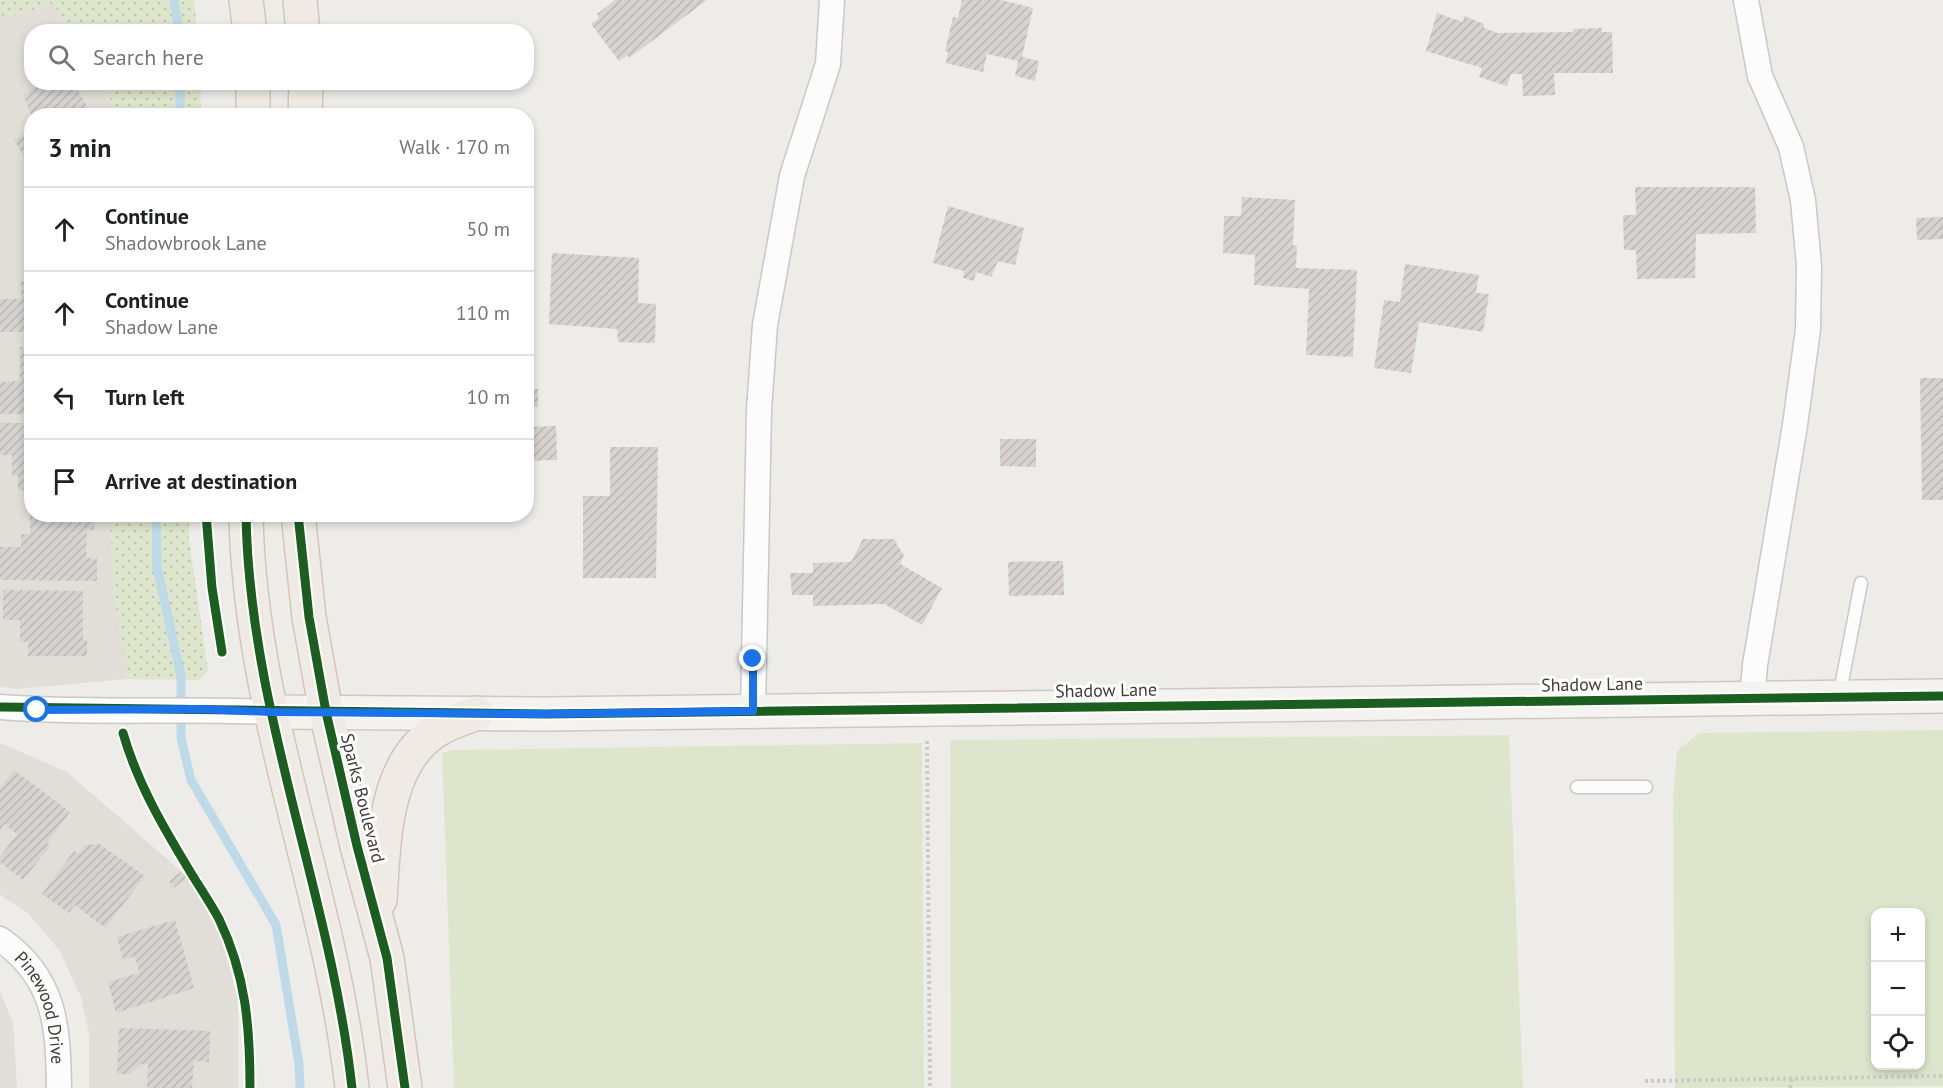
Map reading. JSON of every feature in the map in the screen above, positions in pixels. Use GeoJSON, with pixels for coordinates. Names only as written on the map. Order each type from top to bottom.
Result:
{"type":"FeatureCollection","features":[{"type":"Feature","properties":{"kind":"main road"},"geometry":{"type":"LineString","coordinates":[[246,0],[249,24]]}},
{"type":"Feature","properties":{"kind":"main road"},"geometry":{"type":"LineString","coordinates":[[300,0],[302,24]]}},
{"type":"Feature","properties":{"kind":"main road"},"geometry":{"type":"LineString","coordinates":[[253,90],[253,108]]}},
{"type":"Feature","properties":{"kind":"main road"},"geometry":{"type":"LineString","coordinates":[[305,108],[306,90]]}},
{"type":"Feature","properties":{"kind":"main road"},"geometry":{"type":"LineString","coordinates":[[247,522],[255,614],[270,712],[333,964],[352,1088]]}},
{"type":"Feature","properties":{"kind":"main road","name":"Sparks Boulevard"},"geometry":{"type":"LineString","coordinates":[[299,522],[309,617],[326,712],[387,958],[405,1088]]}},
{"type":"Feature","properties":{"kind":"main road"},"geometry":{"type":"LineString","coordinates":[[379,926],[389,814],[401,770],[420,743],[439,729],[477,714]]}},
{"type":"Feature","properties":{"kind":"street"},"geometry":{"type":"LineString","coordinates":[[753,711],[759,410],[765,325],[792,176],[828,64],[832,0]]}},
{"type":"Feature","properties":{"kind":"street"},"geometry":{"type":"LineString","coordinates":[[1746,0],[1760,76],[1791,147],[1803,200],[1809,266],[1808,329],[1770,587],[1755,664],[1752,699]]}},
{"type":"Feature","properties":{"kind":"street","name":"Shadow Lane"},"geometry":{"type":"LineString","coordinates":[[270,712],[477,714],[1943,696]]}},
{"type":"Feature","properties":{"kind":"street"},"geometry":{"type":"LineString","coordinates":[[0,707],[37,710],[199,709],[270,712]]}},
{"type":"Feature","properties":{"kind":"street","name":"Pinewood Drive"},"geometry":{"type":"LineString","coordinates":[[0,939],[14,949],[36,974],[51,1003],[58,1033],[59,1088]]}},
{"type":"Feature","properties":{"kind":"lane"},"geometry":{"type":"LineString","coordinates":[[1839,698],[1861,583]]}},
{"type":"Feature","properties":{"kind":"lane"},"geometry":{"type":"LineString","coordinates":[[1576,787],[1646,787]]}},
{"type":"Feature","properties":{"kind":"path"},"geometry":{"type":"LineString","coordinates":[[927,740],[930,1088]]}},
{"type":"Feature","properties":{"kind":"path"},"geometry":{"type":"LineString","coordinates":[[1645,1081],[1943,1076]]}},
{"type":"Feature","properties":{"kind":"path"},"geometry":{"type":"LineString","coordinates":[[1790,1088],[1792,1078]]}},
{"type":"Feature","properties":{"kind":"shaded area"},"geometry":{"type":"Polygon","coordinates":[[[53,3],[66,24],[24,24],[24,90],[104,90],[116,108],[24,108],[24,522],[110,522],[116,606],[128,679],[17,689],[0,687],[0,16],[20,14],[53,3]]]}},
{"type":"Feature","properties":{"kind":"shaded area"},"geometry":{"type":"Polygon","coordinates":[[[0,743],[67,772],[190,879],[221,938],[238,999],[238,1088],[89,1088],[89,1034],[81,997],[59,950],[28,913],[0,895],[0,743]]]}},
{"type":"Feature","properties":{"kind":"shaded area"},"geometry":{"type":"Polygon","coordinates":[[[0,992],[13,1022],[17,1088],[0,1088],[0,992]]]}},
{"type":"Feature","properties":{"kind":"green space"},"geometry":{"type":"Polygon","coordinates":[[[0,0],[194,0],[196,24],[66,24],[53,3],[20,14],[0,16],[0,0]]]}},
{"type":"Feature","properties":{"kind":"green space"},"geometry":{"type":"Polygon","coordinates":[[[104,90],[200,90],[201,108],[116,108],[104,90]]]}},
{"type":"Feature","properties":{"kind":"green space"},"geometry":{"type":"Polygon","coordinates":[[[110,522],[189,522],[189,539],[208,671],[199,680],[128,679],[116,606],[110,522]]]}},
{"type":"Feature","properties":{"kind":"green space"},"geometry":{"type":"Polygon","coordinates":[[[1943,730],[1943,1086],[1675,1088],[1673,798],[1677,751],[1699,733],[1943,730]]]}},
{"type":"Feature","properties":{"kind":"green space"},"geometry":{"type":"Polygon","coordinates":[[[1509,735],[1523,1088],[951,1088],[950,740],[1509,735]]]}},
{"type":"Feature","properties":{"kind":"green space"},"geometry":{"type":"Polygon","coordinates":[[[922,743],[924,1088],[454,1088],[442,753],[455,750],[922,743]]]}},
{"type":"Feature","properties":{"kind":"building"},"geometry":{"type":"Polygon","coordinates":[[[615,0],[707,0],[629,58],[627,55],[619,61],[591,24],[599,18],[597,14],[615,0]]]}},
{"type":"Feature","properties":{"kind":"building"},"geometry":{"type":"Polygon","coordinates":[[[962,0],[1001,0],[1033,8],[1022,57],[1039,61],[1035,81],[1015,76],[1018,61],[987,54],[983,72],[946,63],[948,52],[945,51],[953,17],[958,18],[962,0]]]}},
{"type":"Feature","properties":{"kind":"building"},"geometry":{"type":"Polygon","coordinates":[[[1437,13],[1463,22],[1464,16],[1484,24],[1484,28],[1497,33],[1573,32],[1573,29],[1602,28],[1602,32],[1612,32],[1613,73],[1554,73],[1555,95],[1523,96],[1522,74],[1511,74],[1507,86],[1479,77],[1482,68],[1426,51],[1437,13]]]}},
{"type":"Feature","properties":{"kind":"building"},"geometry":{"type":"Polygon","coordinates":[[[31,90],[78,90],[88,108],[29,108],[23,95],[31,90]]]}},
{"type":"Feature","properties":{"kind":"building"},"geometry":{"type":"Polygon","coordinates":[[[24,134],[24,156],[14,140],[24,134]]]}},
{"type":"Feature","properties":{"kind":"building"},"geometry":{"type":"Polygon","coordinates":[[[1635,187],[1755,187],[1756,233],[1696,234],[1695,278],[1637,279],[1636,250],[1624,250],[1623,215],[1636,215],[1635,187]]]}},
{"type":"Feature","properties":{"kind":"building"},"geometry":{"type":"Polygon","coordinates":[[[1242,197],[1295,200],[1293,245],[1297,246],[1296,268],[1357,270],[1353,357],[1306,355],[1309,289],[1254,285],[1255,255],[1223,253],[1224,216],[1241,216],[1242,197]]]}},
{"type":"Feature","properties":{"kind":"building"},"geometry":{"type":"Polygon","coordinates":[[[948,206],[1024,228],[1015,265],[998,261],[991,277],[976,272],[974,281],[963,278],[964,271],[933,263],[948,206]]]}},
{"type":"Feature","properties":{"kind":"building"},"geometry":{"type":"Polygon","coordinates":[[[1943,217],[1943,239],[1917,240],[1916,218],[1943,217]]]}},
{"type":"Feature","properties":{"kind":"building"},"geometry":{"type":"Polygon","coordinates":[[[552,253],[639,258],[638,303],[656,304],[655,343],[618,342],[617,329],[549,324],[552,253]]]}},
{"type":"Feature","properties":{"kind":"building"},"geometry":{"type":"Polygon","coordinates":[[[1405,264],[1479,275],[1476,293],[1489,294],[1483,332],[1419,322],[1411,373],[1374,368],[1384,300],[1400,302],[1405,264]]]}},
{"type":"Feature","properties":{"kind":"building"},"geometry":{"type":"Polygon","coordinates":[[[21,282],[24,282],[24,332],[0,332],[0,299],[21,299],[21,282]]]}},
{"type":"Feature","properties":{"kind":"building"},"geometry":{"type":"Polygon","coordinates":[[[20,347],[24,347],[24,414],[0,414],[0,382],[20,381],[20,347]]]}},
{"type":"Feature","properties":{"kind":"building"},"geometry":{"type":"Polygon","coordinates":[[[1920,378],[1943,378],[1943,500],[1922,500],[1920,378]]]}},
{"type":"Feature","properties":{"kind":"building"},"geometry":{"type":"Polygon","coordinates":[[[534,389],[538,389],[538,407],[534,407],[534,389]]]}},
{"type":"Feature","properties":{"kind":"building"},"geometry":{"type":"Polygon","coordinates":[[[0,423],[24,423],[24,490],[18,490],[18,476],[12,476],[12,455],[0,455],[0,423]]]}},
{"type":"Feature","properties":{"kind":"building"},"geometry":{"type":"Polygon","coordinates":[[[556,426],[557,460],[534,461],[534,427],[556,426]]]}},
{"type":"Feature","properties":{"kind":"building"},"geometry":{"type":"Polygon","coordinates":[[[1000,439],[1036,439],[1036,467],[1000,466],[1000,439]]]}},
{"type":"Feature","properties":{"kind":"building"},"geometry":{"type":"Polygon","coordinates":[[[610,447],[658,447],[656,578],[583,578],[583,496],[610,496],[610,447]]]}},
{"type":"Feature","properties":{"kind":"building"},"geometry":{"type":"Polygon","coordinates":[[[30,522],[94,522],[94,530],[87,530],[86,558],[97,558],[97,581],[0,580],[0,547],[21,547],[21,534],[30,534],[30,522]]]}},
{"type":"Feature","properties":{"kind":"building"},"geometry":{"type":"Polygon","coordinates":[[[863,539],[894,539],[904,556],[900,564],[942,588],[922,625],[884,604],[813,606],[813,595],[792,595],[790,573],[813,573],[813,563],[851,562],[863,539]]]}},
{"type":"Feature","properties":{"kind":"building"},"geometry":{"type":"Polygon","coordinates":[[[1063,561],[1064,595],[1009,596],[1008,562],[1063,561]]]}},
{"type":"Feature","properties":{"kind":"building"},"geometry":{"type":"Polygon","coordinates":[[[3,590],[83,591],[83,640],[87,640],[87,656],[28,656],[28,642],[20,641],[20,620],[3,620],[3,590]]]}},
{"type":"Feature","properties":{"kind":"building"},"geometry":{"type":"Polygon","coordinates":[[[14,770],[70,812],[47,843],[50,846],[23,880],[0,862],[0,857],[17,834],[4,824],[0,830],[0,788],[14,770]]]}},
{"type":"Feature","properties":{"kind":"building"},"geometry":{"type":"Polygon","coordinates":[[[99,844],[145,876],[105,928],[75,905],[69,913],[42,894],[74,851],[78,854],[86,845],[99,844]]]}},
{"type":"Feature","properties":{"kind":"building"},"geometry":{"type":"Polygon","coordinates":[[[181,872],[186,878],[174,888],[169,881],[181,872]]]}},
{"type":"Feature","properties":{"kind":"building"},"geometry":{"type":"Polygon","coordinates":[[[175,920],[194,988],[116,1013],[108,982],[139,973],[135,956],[123,960],[117,937],[175,920]]]}},
{"type":"Feature","properties":{"kind":"building"},"geometry":{"type":"Polygon","coordinates":[[[119,1028],[210,1031],[209,1062],[194,1061],[192,1088],[147,1088],[148,1064],[141,1064],[130,1074],[117,1074],[119,1028]]]}},
{"type":"Feature","properties":{"kind":"waterway"},"geometry":{"type":"LineString","coordinates":[[174,0],[178,24]]}},
{"type":"Feature","properties":{"kind":"waterway"},"geometry":{"type":"LineString","coordinates":[[180,90],[180,108]]}},
{"type":"Feature","properties":{"kind":"waterway"},"geometry":{"type":"LineString","coordinates":[[156,522],[157,567],[181,676],[181,738],[191,780],[276,925],[299,1064],[300,1088]]}},
{"type":"Feature","properties":{"kind":"cycle path"},"geometry":{"type":"LineString","coordinates":[[207,522],[212,588],[222,652]]}},
{"type":"Feature","properties":{"kind":"cycle path"},"geometry":{"type":"LineString","coordinates":[[247,522],[251,587],[261,660],[275,731],[327,945],[342,1016],[352,1088]]}},
{"type":"Feature","properties":{"kind":"cycle path"},"geometry":{"type":"LineString","coordinates":[[299,522],[309,617],[326,712],[357,846],[387,958],[405,1088]]}},
{"type":"Feature","properties":{"kind":"cycle path"},"geometry":{"type":"LineString","coordinates":[[0,707],[545,714],[1943,696]]}},
{"type":"Feature","properties":{"kind":"cycle path"},"geometry":{"type":"LineString","coordinates":[[123,733],[135,769],[151,803],[219,919],[228,940],[245,1002],[250,1088]]}},
{"type":"Feature","properties":{"kind":"route"},"geometry":{"type":"LineString","coordinates":[[37,710],[199,709],[270,712],[545,714],[753,711],[753,659]]}}]}
